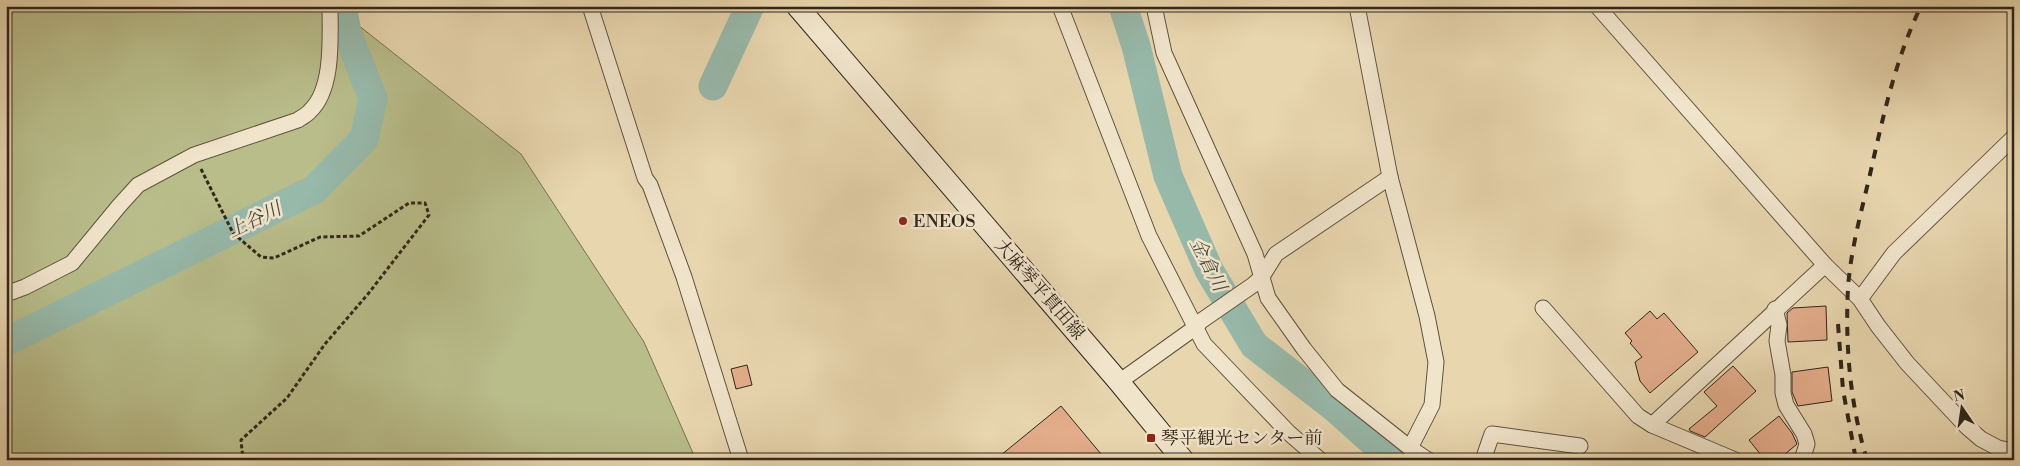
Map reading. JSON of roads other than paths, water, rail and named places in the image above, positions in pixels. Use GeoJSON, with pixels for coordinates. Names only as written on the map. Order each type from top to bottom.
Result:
{"type":"FeatureCollection","features":[{"type":"Feature","properties":{"kind":"main road","name":"大麻琴平貫田線"},"geometry":{"type":"LineString","coordinates":[[797,6],[1119,382],[1183,460]]}},
{"type":"Feature","properties":{"kind":"street"},"geometry":{"type":"LineString","coordinates":[[6,294],[25,288],[72,263],[138,185],[194,155],[298,120],[311,111],[321,96],[329,64],[330,6]]}},
{"type":"Feature","properties":{"kind":"street"},"geometry":{"type":"LineString","coordinates":[[590,6],[646,178],[684,277],[741,460]]}},
{"type":"Feature","properties":{"kind":"street"},"geometry":{"type":"LineString","coordinates":[[1060,6],[1148,236],[1199,324],[1204,344],[1289,433],[1320,460]]}},
{"type":"Feature","properties":{"kind":"street"},"geometry":{"type":"LineString","coordinates":[[1154,6],[1164,53],[1255,254],[1257,282],[1304,348],[1337,390],[1428,460]]}},
{"type":"Feature","properties":{"kind":"street"},"geometry":{"type":"LineString","coordinates":[[1358,6],[1390,176],[1427,316],[1436,362],[1432,405],[1410,448]]}},
{"type":"Feature","properties":{"kind":"street"},"geometry":{"type":"LineString","coordinates":[[1597,6],[1825,265],[1860,299],[1907,363],[1967,426],[1981,438],[1998,448],[2014,451]]}},
{"type":"Feature","properties":{"kind":"street"},"geometry":{"type":"LineString","coordinates":[[1860,299],[1894,253],[2014,137]]}},
{"type":"Feature","properties":{"kind":"street"},"geometry":{"type":"LineString","coordinates":[[1119,382],[1257,282],[1276,254],[1390,176]]}},
{"type":"Feature","properties":{"kind":"street"},"geometry":{"type":"LineString","coordinates":[[1652,424],[1825,265]]}},
{"type":"Feature","properties":{"kind":"street"},"geometry":{"type":"LineString","coordinates":[[1543,308],[1638,416],[1652,424],[1736,460]]}},
{"type":"Feature","properties":{"kind":"street"},"geometry":{"type":"LineString","coordinates":[[1775,309],[1779,325],[1777,341],[1783,375],[1783,393],[1786,405],[1804,434],[1807,444],[1802,460]]}},
{"type":"Feature","properties":{"kind":"street"},"geometry":{"type":"LineString","coordinates":[[1483,460],[1492,434],[1580,446]]}},
{"type":"Feature","properties":{"kind":"waterway","name":"上谷川"},"geometry":{"type":"LineString","coordinates":[[6,342],[315,189],[364,139],[373,99],[347,32],[342,6]]}},
{"type":"Feature","properties":{"kind":"waterway"},"geometry":{"type":"LineString","coordinates":[[713,86],[750,6]]}},
{"type":"Feature","properties":{"kind":"waterway","name":"金倉川"},"geometry":{"type":"LineString","coordinates":[[1123,6],[1136,46],[1168,176],[1209,270],[1254,345],[1335,408],[1393,460]]}},
{"type":"Feature","properties":{"kind":"railway"},"geometry":{"type":"LineString","coordinates":[[1867,460],[1856,418],[1850,374],[1847,331],[1848,288],[1858,224],[1887,102],[1898,63],[1921,6]]}},
{"type":"Feature","properties":{"kind":"railway"},"geometry":{"type":"LineString","coordinates":[[1838,324],[1843,390],[1856,460]]}},
{"type":"Feature","properties":{"kind":"place","name":"ENEOS"},"geometry":{"type":"Point","coordinates":[903,221]}},
{"type":"Feature","properties":{"kind":"place","name":"琴平観光センター前"},"geometry":{"type":"Point","coordinates":[1151,438]}}]}
